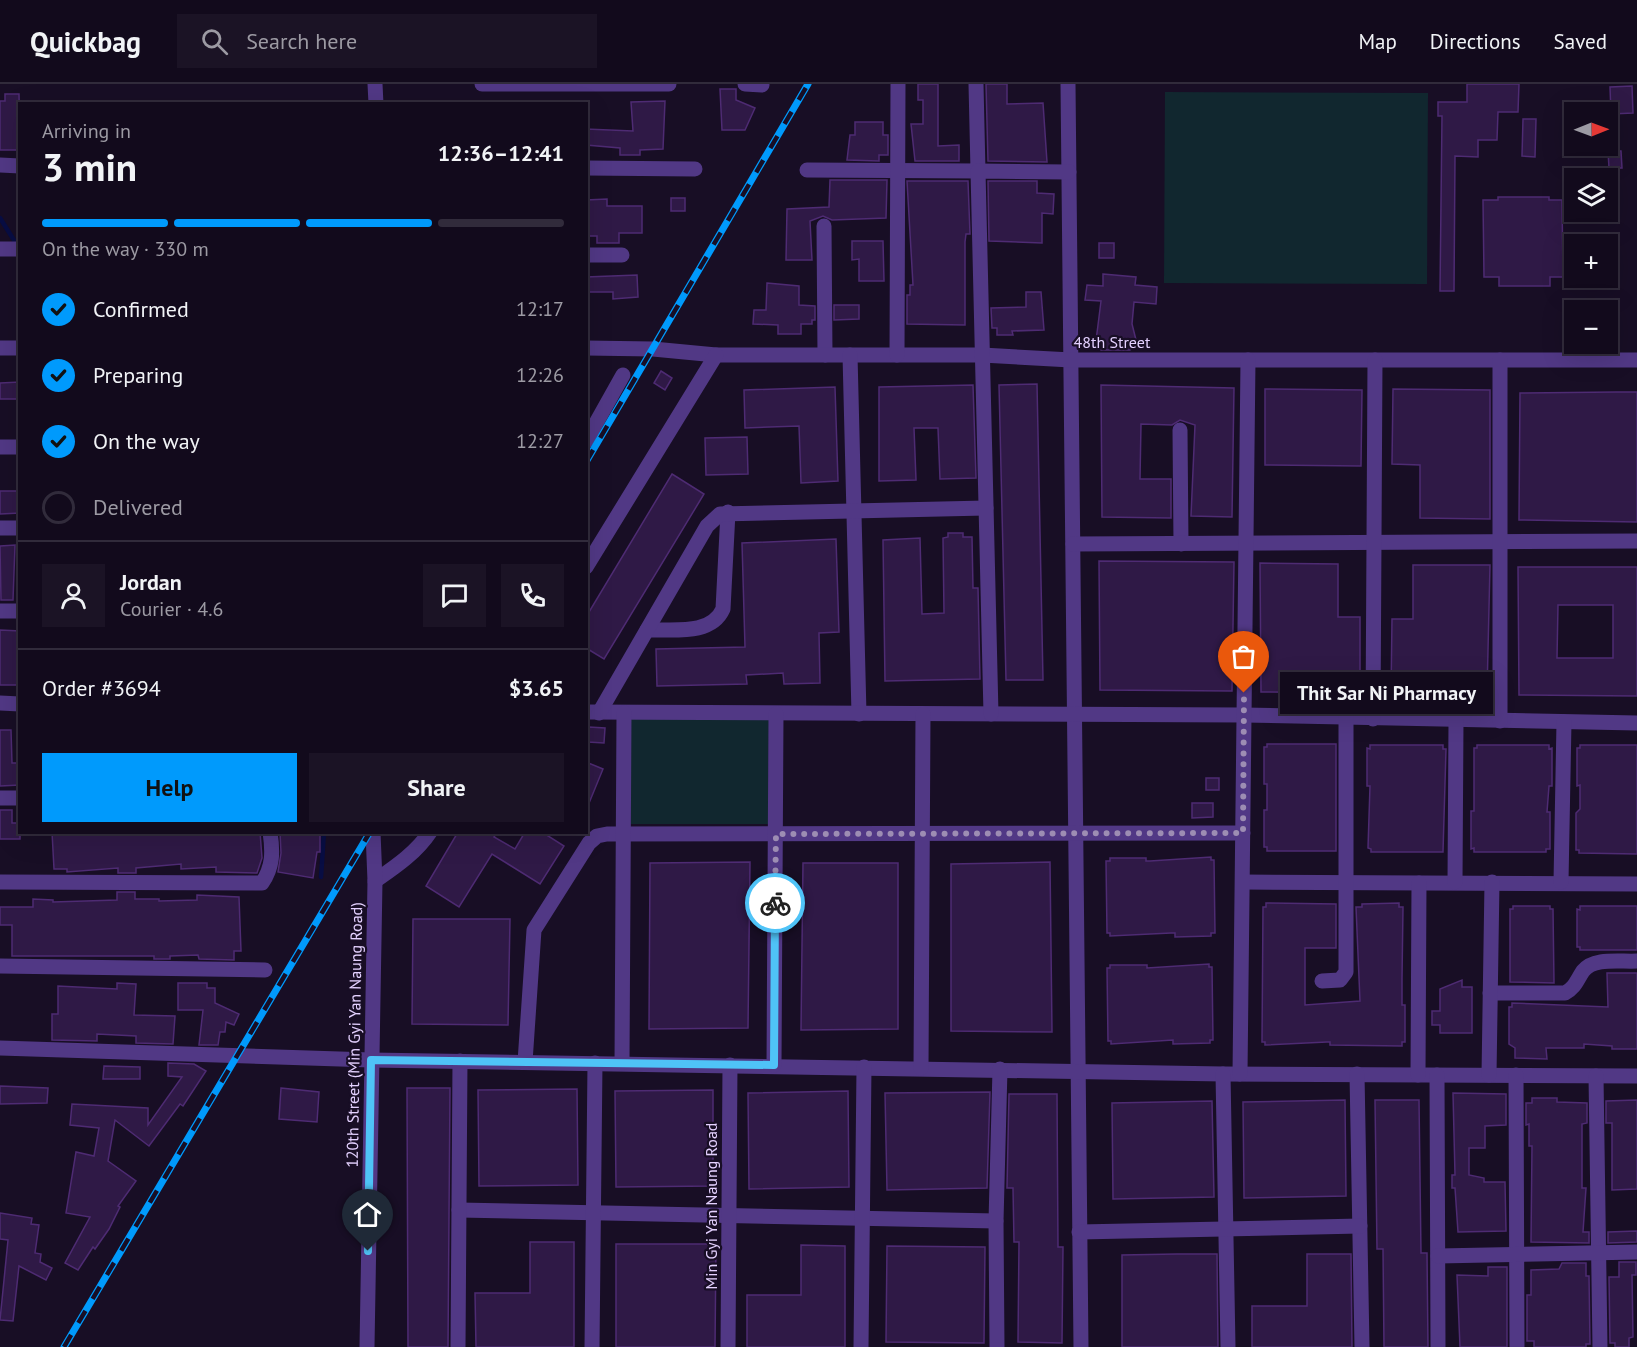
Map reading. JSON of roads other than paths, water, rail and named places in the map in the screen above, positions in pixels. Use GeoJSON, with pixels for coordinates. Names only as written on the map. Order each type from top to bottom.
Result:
{"type":"FeatureCollection","features":[{"type":"Feature","properties":{"kind":"street"},"geometry":{"type":"LineString","coordinates":[[375,84],[375,102]]}},
{"type":"Feature","properties":{"kind":"street"},"geometry":{"type":"LineString","coordinates":[[482,84],[669,84]]}},
{"type":"Feature","properties":{"kind":"street"},"geometry":{"type":"LineString","coordinates":[[745,84],[762,85]]}},
{"type":"Feature","properties":{"kind":"street"},"geometry":{"type":"LineString","coordinates":[[897,355],[898,84]]}},
{"type":"Feature","properties":{"kind":"street"},"geometry":{"type":"LineString","coordinates":[[976,84],[991,714]]}},
{"type":"Feature","properties":{"kind":"street"},"geometry":{"type":"LineString","coordinates":[[1068,84],[1081,1347]]}},
{"type":"Feature","properties":{"kind":"street"},"geometry":{"type":"LineString","coordinates":[[0,165],[18,166]]}},
{"type":"Feature","properties":{"kind":"street"},"geometry":{"type":"LineString","coordinates":[[588,168],[695,169]]}},
{"type":"Feature","properties":{"kind":"street"},"geometry":{"type":"LineString","coordinates":[[807,170],[1069,172]]}},
{"type":"Feature","properties":{"kind":"street"},"geometry":{"type":"LineString","coordinates":[[824,226],[825,355]]}},
{"type":"Feature","properties":{"kind":"street"},"geometry":{"type":"LineString","coordinates":[[588,255],[622,255]]}},
{"type":"Feature","properties":{"kind":"street"},"geometry":{"type":"LineString","coordinates":[[0,348],[18,348]]}},
{"type":"Feature","properties":{"kind":"street","name":"48th Street"},"geometry":{"type":"LineString","coordinates":[[588,348],[653,349],[716,354],[982,355],[1071,360],[1637,360]]}},
{"type":"Feature","properties":{"kind":"street"},"geometry":{"type":"LineString","coordinates":[[588,564],[716,354]]}},
{"type":"Feature","properties":{"kind":"street"},"geometry":{"type":"LineString","coordinates":[[850,355],[852,510],[859,714]]}},
{"type":"Feature","properties":{"kind":"street"},"geometry":{"type":"LineString","coordinates":[[1240,1074],[1248,360]]}},
{"type":"Feature","properties":{"kind":"street"},"geometry":{"type":"LineString","coordinates":[[1373,719],[1375,360]]}},
{"type":"Feature","properties":{"kind":"street"},"geometry":{"type":"LineString","coordinates":[[1500,360],[1500,722]]}},
{"type":"Feature","properties":{"kind":"street"},"geometry":{"type":"LineString","coordinates":[[588,437],[623,375]]}},
{"type":"Feature","properties":{"kind":"street"},"geometry":{"type":"LineString","coordinates":[[1180,430],[1180,544]]}},
{"type":"Feature","properties":{"kind":"street"},"geometry":{"type":"LineString","coordinates":[[0,447],[18,447]]}},
{"type":"Feature","properties":{"kind":"street"},"geometry":{"type":"LineString","coordinates":[[592,712],[647,630],[707,526],[720,514],[728,512],[986,508]]}},
{"type":"Feature","properties":{"kind":"street"},"geometry":{"type":"LineString","coordinates":[[647,630],[701,627],[717,621],[723,609],[728,512]]}},
{"type":"Feature","properties":{"kind":"street"},"geometry":{"type":"LineString","coordinates":[[0,528],[18,528]]}},
{"type":"Feature","properties":{"kind":"street"},"geometry":{"type":"LineString","coordinates":[[1073,544],[1637,541]]}},
{"type":"Feature","properties":{"kind":"street"},"geometry":{"type":"LineString","coordinates":[[0,611],[18,611]]}},
{"type":"Feature","properties":{"kind":"street"},"geometry":{"type":"LineString","coordinates":[[0,703],[18,704]]}},
{"type":"Feature","properties":{"kind":"street"},"geometry":{"type":"LineString","coordinates":[[592,712],[1244,715],[1637,723]]}},
{"type":"Feature","properties":{"kind":"street"},"geometry":{"type":"LineString","coordinates":[[622,1064],[624,713]]}},
{"type":"Feature","properties":{"kind":"street"},"geometry":{"type":"LineString","coordinates":[[774,1065],[776,714]]}},
{"type":"Feature","properties":{"kind":"street"},"geometry":{"type":"LineString","coordinates":[[921,1068],[922,714]]}},
{"type":"Feature","properties":{"kind":"street"},"geometry":{"type":"LineString","coordinates":[[1322,981],[1340,980],[1346,972],[1346,718]]}},
{"type":"Feature","properties":{"kind":"street"},"geometry":{"type":"LineString","coordinates":[[1455,882],[1456,721]]}},
{"type":"Feature","properties":{"kind":"street"},"geometry":{"type":"LineString","coordinates":[[1561,882],[1564,723]]}},
{"type":"Feature","properties":{"kind":"street"},"geometry":{"type":"LineString","coordinates":[[0,798],[18,798]]}},
{"type":"Feature","properties":{"kind":"street"},"geometry":{"type":"LineString","coordinates":[[525,1062],[532,939],[536,924],[589,843],[597,836],[607,834],[1243,833]]}},
{"type":"Feature","properties":{"kind":"street"},"geometry":{"type":"LineString","coordinates":[[0,882],[262,883],[270,871],[270,834]]}},
{"type":"Feature","properties":{"kind":"street","name":"120th Street (Min Gyi Yan Naung Road)"},"geometry":{"type":"LineString","coordinates":[[367,1347],[375,881],[373,834]]}},
{"type":"Feature","properties":{"kind":"street"},"geometry":{"type":"LineString","coordinates":[[375,881],[401,862],[429,834]]}},
{"type":"Feature","properties":{"kind":"street"},"geometry":{"type":"LineString","coordinates":[[1242,882],[1637,884]]}},
{"type":"Feature","properties":{"kind":"street"},"geometry":{"type":"LineString","coordinates":[[1489,1075],[1492,882]]}},
{"type":"Feature","properties":{"kind":"street"},"geometry":{"type":"LineString","coordinates":[[1418,1075],[1419,883]]}},
{"type":"Feature","properties":{"kind":"street"},"geometry":{"type":"LineString","coordinates":[[1490,993],[1565,993],[1571,990],[1584,969],[1593,963],[1637,961]]}},
{"type":"Feature","properties":{"kind":"street"},"geometry":{"type":"LineString","coordinates":[[0,966],[265,970]]}},
{"type":"Feature","properties":{"kind":"street"},"geometry":{"type":"LineString","coordinates":[[0,1048],[371,1060],[1223,1074],[1637,1076]]}},
{"type":"Feature","properties":{"kind":"street"},"geometry":{"type":"LineString","coordinates":[[458,1347],[460,1061]]}},
{"type":"Feature","properties":{"kind":"street"},"geometry":{"type":"LineString","coordinates":[[592,1347],[595,1063]]}},
{"type":"Feature","properties":{"kind":"street","name":"Min Gyi Yan Naung Road"},"geometry":{"type":"LineString","coordinates":[[728,1347],[730,1065]]}},
{"type":"Feature","properties":{"kind":"street"},"geometry":{"type":"LineString","coordinates":[[861,1347],[864,1067]]}},
{"type":"Feature","properties":{"kind":"street"},"geometry":{"type":"LineString","coordinates":[[997,1347],[996,1221],[1000,1069]]}},
{"type":"Feature","properties":{"kind":"street"},"geometry":{"type":"LineString","coordinates":[[1223,1074],[1228,1347]]}},
{"type":"Feature","properties":{"kind":"street"},"geometry":{"type":"LineString","coordinates":[[1357,1074],[1362,1347]]}},
{"type":"Feature","properties":{"kind":"street"},"geometry":{"type":"LineString","coordinates":[[1437,1075],[1438,1347]]}},
{"type":"Feature","properties":{"kind":"street"},"geometry":{"type":"LineString","coordinates":[[1516,1075],[1517,1347]]}},
{"type":"Feature","properties":{"kind":"street"},"geometry":{"type":"LineString","coordinates":[[1596,1076],[1600,1347]]}},
{"type":"Feature","properties":{"kind":"street"},"geometry":{"type":"LineString","coordinates":[[459,1210],[996,1221]]}},
{"type":"Feature","properties":{"kind":"street"},"geometry":{"type":"LineString","coordinates":[[1079,1232],[1360,1226]]}},
{"type":"Feature","properties":{"kind":"street"},"geometry":{"type":"LineString","coordinates":[[1438,1256],[1637,1252]]}},
{"type":"Feature","properties":{"kind":"waterway"},"geometry":{"type":"LineString","coordinates":[[0,218],[17,245]]}},
{"type":"Feature","properties":{"kind":"waterway"},"geometry":{"type":"LineString","coordinates":[[321,877],[324,834]]}},
{"type":"Feature","properties":{"kind":"railway"},"geometry":{"type":"LineString","coordinates":[[588,459],[808,84]]}},
{"type":"Feature","properties":{"kind":"railway"},"geometry":{"type":"LineString","coordinates":[[64,1347],[369,834]]}},
{"type":"Feature","properties":{"kind":"place","name":"Thit Sar Ni Pharmacy"},"geometry":{"type":"Point","coordinates":[1244,693]}}]}
